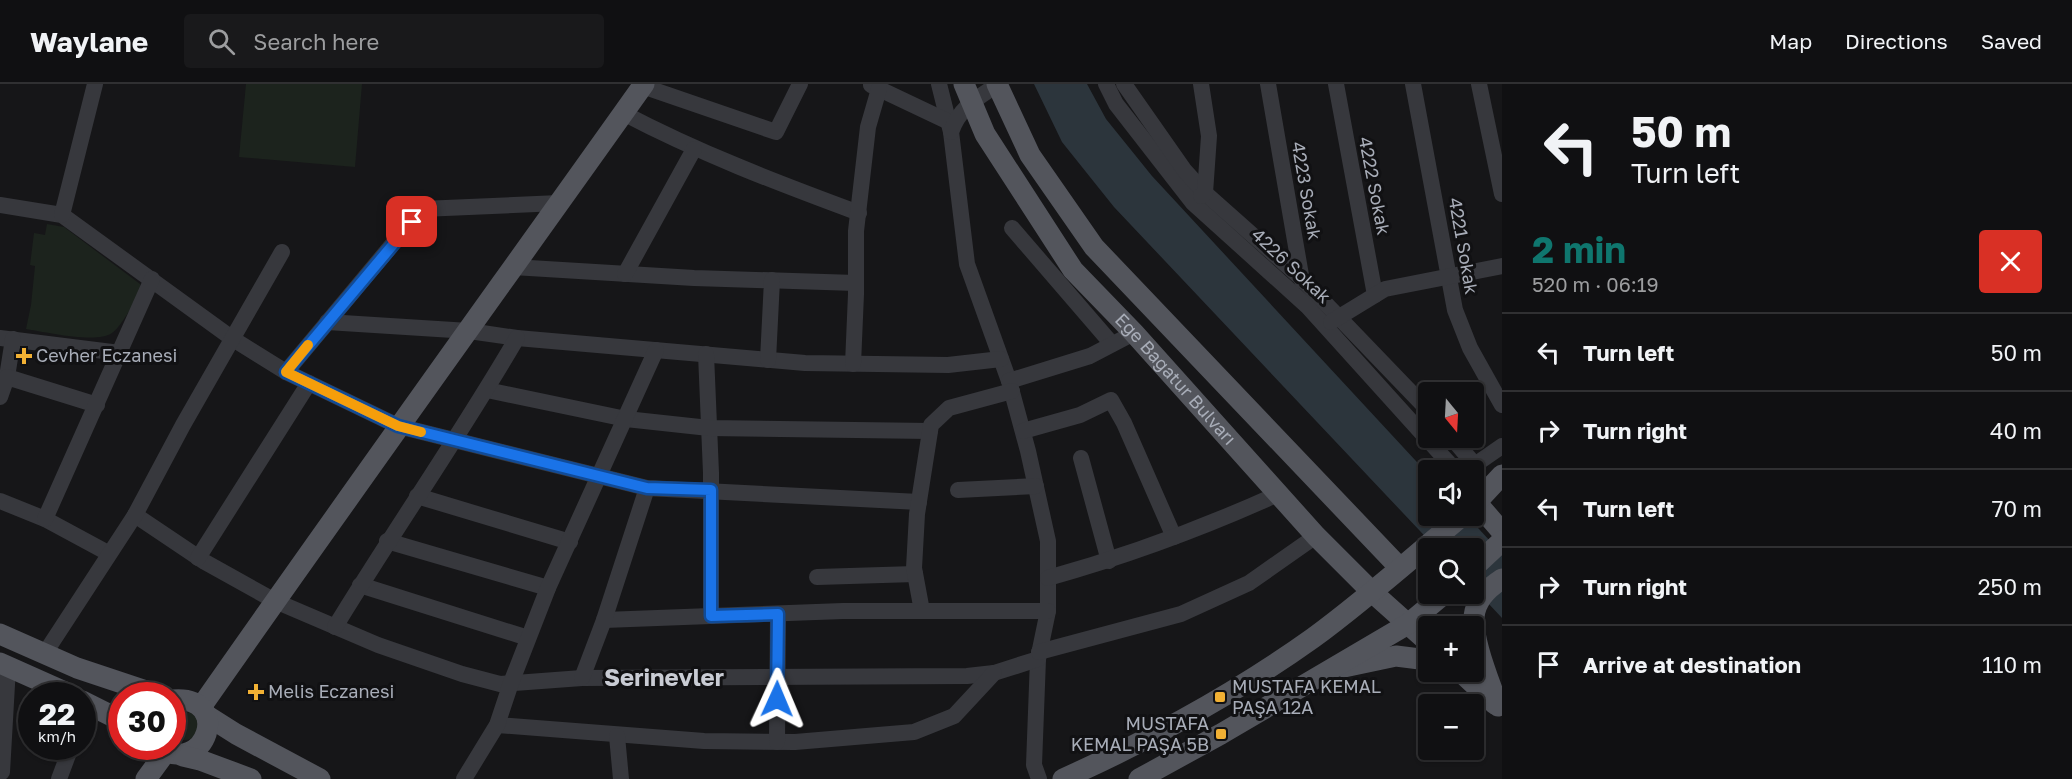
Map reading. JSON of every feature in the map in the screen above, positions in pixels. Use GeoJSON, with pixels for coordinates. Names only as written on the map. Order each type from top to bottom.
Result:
{"type":"FeatureCollection","features":[{"type":"Feature","properties":{"kind":"main road"},"geometry":{"type":"LineString","coordinates":[[186,750],[200,749],[205,742],[208,733],[203,711],[275,601],[643,85]]}},
{"type":"Feature","properties":{"kind":"main road","name":"Ege Bağatur Bulvarı"},"geometry":{"type":"LineString","coordinates":[[997,85],[1030,155],[1094,247],[1400,568]]}},
{"type":"Feature","properties":{"kind":"main road","name":"Ege Bağatur Bulvarı"},"geometry":{"type":"LineString","coordinates":[[968,93],[985,134],[1073,270],[1134,333],[1316,536],[1372,592],[1418,633]]}},
{"type":"Feature","properties":{"kind":"main road"},"geometry":{"type":"LineString","coordinates":[[1484,492],[1502,475]]}},
{"type":"Feature","properties":{"kind":"main road"},"geometry":{"type":"LineString","coordinates":[[1484,516],[1502,532]]}},
{"type":"Feature","properties":{"kind":"main road"},"geometry":{"type":"LineString","coordinates":[[1063,779],[1123,752],[1220,698],[1313,638],[1372,592],[1447,526]]}},
{"type":"Feature","properties":{"kind":"main road"},"geometry":{"type":"LineString","coordinates":[[1484,558],[1502,542]]}},
{"type":"Feature","properties":{"kind":"main road"},"geometry":{"type":"LineString","coordinates":[[1500,708],[1481,658],[1475,632],[1475,611],[1486,591],[1502,579]]}},
{"type":"Feature","properties":{"kind":"main road"},"geometry":{"type":"LineString","coordinates":[[1139,779],[1221,734],[1408,624],[1432,604]]}},
{"type":"Feature","properties":{"kind":"main road"},"geometry":{"type":"LineString","coordinates":[[0,634],[77,668],[118,682]]}},
{"type":"Feature","properties":{"kind":"main road"},"geometry":{"type":"LineString","coordinates":[[1326,671],[1396,656],[1418,659]]}},
{"type":"Feature","properties":{"kind":"main road"},"geometry":{"type":"LineString","coordinates":[[4,665],[37,682]]}},
{"type":"Feature","properties":{"kind":"main road"},"geometry":{"type":"LineString","coordinates":[[1472,682],[1500,708]]}},
{"type":"Feature","properties":{"kind":"main road"},"geometry":{"type":"LineString","coordinates":[[186,700],[192,701],[236,734],[320,779]]}},
{"type":"Feature","properties":{"kind":"main road"},"geometry":{"type":"LineString","coordinates":[[186,756],[251,779]]}},
{"type":"Feature","properties":{"kind":"main road"},"geometry":{"type":"LineString","coordinates":[[146,779],[162,760]]}},
{"type":"Feature","properties":{"kind":"street"},"geometry":{"type":"LineString","coordinates":[[62,215],[95,84]]}},
{"type":"Feature","properties":{"kind":"street"},"geometry":{"type":"LineString","coordinates":[[643,85],[776,132],[800,84]]}},
{"type":"Feature","properties":{"kind":"street"},"geometry":{"type":"LineString","coordinates":[[939,84],[950,127],[967,264],[1010,386],[1023,431],[1048,541],[1048,611],[1038,655],[1034,765],[1039,779]]}},
{"type":"Feature","properties":{"kind":"street","name":"4226 Sokak"},"geometry":{"type":"LineString","coordinates":[[1106,84],[1116,104],[1199,198],[1307,306],[1446,460]]}},
{"type":"Feature","properties":{"kind":"street"},"geometry":{"type":"LineString","coordinates":[[1124,84],[1185,171],[1199,198],[1302,279],[1418,399]]}},
{"type":"Feature","properties":{"kind":"street"},"geometry":{"type":"LineString","coordinates":[[1199,198],[1209,136],[1200,84]]}},
{"type":"Feature","properties":{"kind":"street","name":"4223 Sokak"},"geometry":{"type":"LineString","coordinates":[[1268,84],[1307,306]]}},
{"type":"Feature","properties":{"kind":"street","name":"4222 Sokak"},"geometry":{"type":"LineString","coordinates":[[1336,84],[1375,295]]}},
{"type":"Feature","properties":{"kind":"street","name":"4221 Sokak"},"geometry":{"type":"LineString","coordinates":[[1413,84],[1455,310],[1470,348],[1502,405]]}},
{"type":"Feature","properties":{"kind":"street"},"geometry":{"type":"LineString","coordinates":[[1479,84],[1502,194]]}},
{"type":"Feature","properties":{"kind":"street"},"geometry":{"type":"LineString","coordinates":[[950,127],[968,93],[997,85]]}},
{"type":"Feature","properties":{"kind":"street"},"geometry":{"type":"LineString","coordinates":[[853,364],[856,231],[874,87],[950,127]]}},
{"type":"Feature","properties":{"kind":"street"},"geometry":{"type":"LineString","coordinates":[[623,113],[694,149],[771,181],[859,213]]}},
{"type":"Feature","properties":{"kind":"street"},"geometry":{"type":"LineString","coordinates":[[625,274],[694,149]]}},
{"type":"Feature","properties":{"kind":"street"},"geometry":{"type":"LineString","coordinates":[[286,372],[422,209],[559,203]]}},
{"type":"Feature","properties":{"kind":"street"},"geometry":{"type":"LineString","coordinates":[[0,205],[62,215],[233,339],[286,372],[398,426],[647,488],[919,502]]}},
{"type":"Feature","properties":{"kind":"street"},"geometry":{"type":"LineString","coordinates":[[1012,228],[1112,344]]}},
{"type":"Feature","properties":{"kind":"street"},"geometry":{"type":"LineString","coordinates":[[45,653],[108,553],[135,515],[183,425],[282,252]]}},
{"type":"Feature","properties":{"kind":"street"},"geometry":{"type":"LineString","coordinates":[[1325,326],[1385,289],[1502,266]]}},
{"type":"Feature","properties":{"kind":"street"},"geometry":{"type":"LineString","coordinates":[[513,267],[856,283]]}},
{"type":"Feature","properties":{"kind":"street"},"geometry":{"type":"LineString","coordinates":[[45,519],[152,279]]}},
{"type":"Feature","properties":{"kind":"street"},"geometry":{"type":"LineString","coordinates":[[768,360],[772,280]]}},
{"type":"Feature","properties":{"kind":"street"},"geometry":{"type":"LineString","coordinates":[[327,322],[469,331],[517,338],[805,363],[948,365],[1001,358]]}},
{"type":"Feature","properties":{"kind":"street"},"geometry":{"type":"LineString","coordinates":[[922,611],[915,574],[919,502],[931,425],[949,408],[1090,356],[1134,333]]}},
{"type":"Feature","properties":{"kind":"street"},"geometry":{"type":"LineString","coordinates":[[335,627],[387,541],[487,390],[517,338]]}},
{"type":"Feature","properties":{"kind":"street"},"geometry":{"type":"LineString","coordinates":[[0,397],[7,376],[6,339],[120,353]]}},
{"type":"Feature","properties":{"kind":"street"},"geometry":{"type":"LineString","coordinates":[[464,779],[497,725],[548,588],[656,350]]}},
{"type":"Feature","properties":{"kind":"street"},"geometry":{"type":"LineString","coordinates":[[706,354],[711,490],[711,616]]}},
{"type":"Feature","properties":{"kind":"street"},"geometry":{"type":"LineString","coordinates":[[7,376],[97,405]]}},
{"type":"Feature","properties":{"kind":"street"},"geometry":{"type":"LineString","coordinates":[[198,558],[309,382]]}},
{"type":"Feature","properties":{"kind":"street"},"geometry":{"type":"LineString","coordinates":[[487,390],[626,419],[709,428],[930,431]]}},
{"type":"Feature","properties":{"kind":"street"},"geometry":{"type":"LineString","coordinates":[[1023,431],[1080,415],[1111,400],[1124,423],[1174,537]]}},
{"type":"Feature","properties":{"kind":"street"},"geometry":{"type":"LineString","coordinates":[[1482,460],[1502,446]]}},
{"type":"Feature","properties":{"kind":"street"},"geometry":{"type":"LineString","coordinates":[[1081,458],[1109,561]]}},
{"type":"Feature","properties":{"kind":"street"},"geometry":{"type":"LineString","coordinates":[[958,490],[1036,486]]}},
{"type":"Feature","properties":{"kind":"street"},"geometry":{"type":"LineString","coordinates":[[582,678],[604,620],[647,488]]}},
{"type":"Feature","properties":{"kind":"street"},"geometry":{"type":"LineString","coordinates":[[1048,578],[1109,561],[1217,521],[1278,494]]}},
{"type":"Feature","properties":{"kind":"street"},"geometry":{"type":"LineString","coordinates":[[417,496],[570,542]]}},
{"type":"Feature","properties":{"kind":"street"},"geometry":{"type":"LineString","coordinates":[[0,501],[45,519],[108,553]]}},
{"type":"Feature","properties":{"kind":"street"},"geometry":{"type":"LineString","coordinates":[[135,515],[198,558],[275,601],[378,645],[462,674],[500,684],[582,678],[967,676],[994,673],[1038,655],[1181,614],[1249,583],[1316,536]]}},
{"type":"Feature","properties":{"kind":"street"},"geometry":{"type":"LineString","coordinates":[[387,541],[548,588]]}},
{"type":"Feature","properties":{"kind":"street"},"geometry":{"type":"LineString","coordinates":[[817,577],[915,574]]}},
{"type":"Feature","properties":{"kind":"street"},"geometry":{"type":"LineString","coordinates":[[360,585],[528,638]]}},
{"type":"Feature","properties":{"kind":"street"},"geometry":{"type":"LineString","coordinates":[[604,620],[922,611],[1048,611]]}},
{"type":"Feature","properties":{"kind":"street"},"geometry":{"type":"LineString","coordinates":[[777,742],[778,614]]}},
{"type":"Feature","properties":{"kind":"street"},"geometry":{"type":"LineString","coordinates":[[0,772],[2,772],[4,665]]}},
{"type":"Feature","properties":{"kind":"street"},"geometry":{"type":"LineString","coordinates":[[497,725],[704,741],[777,742],[914,732],[954,716],[994,673]]}},
{"type":"Feature","properties":{"kind":"street"},"geometry":{"type":"LineString","coordinates":[[617,736],[621,779]]}},
{"type":"Feature","properties":{"kind":"street"},"geometry":{"type":"LineString","coordinates":[[59,779],[66,760]]}},
{"type":"Feature","properties":{"kind":"shaded area"},"geometry":{"type":"Polygon","coordinates":[[[246,84],[362,84],[355,167],[239,157],[246,84]]]}},
{"type":"Feature","properties":{"kind":"shaded area"},"geometry":{"type":"Polygon","coordinates":[[[1034,84],[1087,84],[1106,119],[1152,176],[1418,463],[1418,526],[1476,526],[1502,554],[1502,618],[1484,599],[1484,538],[1427,538],[1114,207],[1062,142],[1034,84]]]}},
{"type":"Feature","properties":{"kind":"shaded area"},"geometry":{"type":"Polygon","coordinates":[[[47,224],[64,227],[140,284],[141,291],[124,320],[112,333],[105,336],[83,337],[26,329],[35,266],[30,265],[34,233],[45,235],[47,224]]]}},
{"type":"Feature","properties":{"kind":"shaded area"},"geometry":{"type":"Polygon","coordinates":[[[186,712],[195,716],[198,721],[198,731],[195,736],[186,740],[186,712]]]}},
{"type":"Feature","properties":{"kind":"slow traffic"},"geometry":{"type":"LineString","coordinates":[[308,345],[286,372],[398,426],[421,432]]}},
{"type":"Feature","properties":{"kind":"place","name":"Cevher Eczanesi"},"geometry":{"type":"Point","coordinates":[24,356]}},
{"type":"Feature","properties":{"kind":"place","name":"Melis Eczanesi"},"geometry":{"type":"Point","coordinates":[256,692]}},
{"type":"Feature","properties":{"kind":"place","name":"MUSTAFA KEMAL PAŞA 12A"},"geometry":{"type":"Point","coordinates":[1220,697]}},
{"type":"Feature","properties":{"kind":"place","name":"MUSTAFA KEMAL PAŞA 5B"},"geometry":{"type":"Point","coordinates":[1221,734]}},
{"type":"Feature","properties":{"kind":"district","name":"Serinevler"},"geometry":{"type":"Point","coordinates":[664,678]}},
{"type":"Feature","properties":{"kind":"route"},"geometry":{"type":"LineString","coordinates":[[412,222],[286,372],[398,426],[647,488],[711,490],[711,616],[778,614],[777,699]]}}]}
